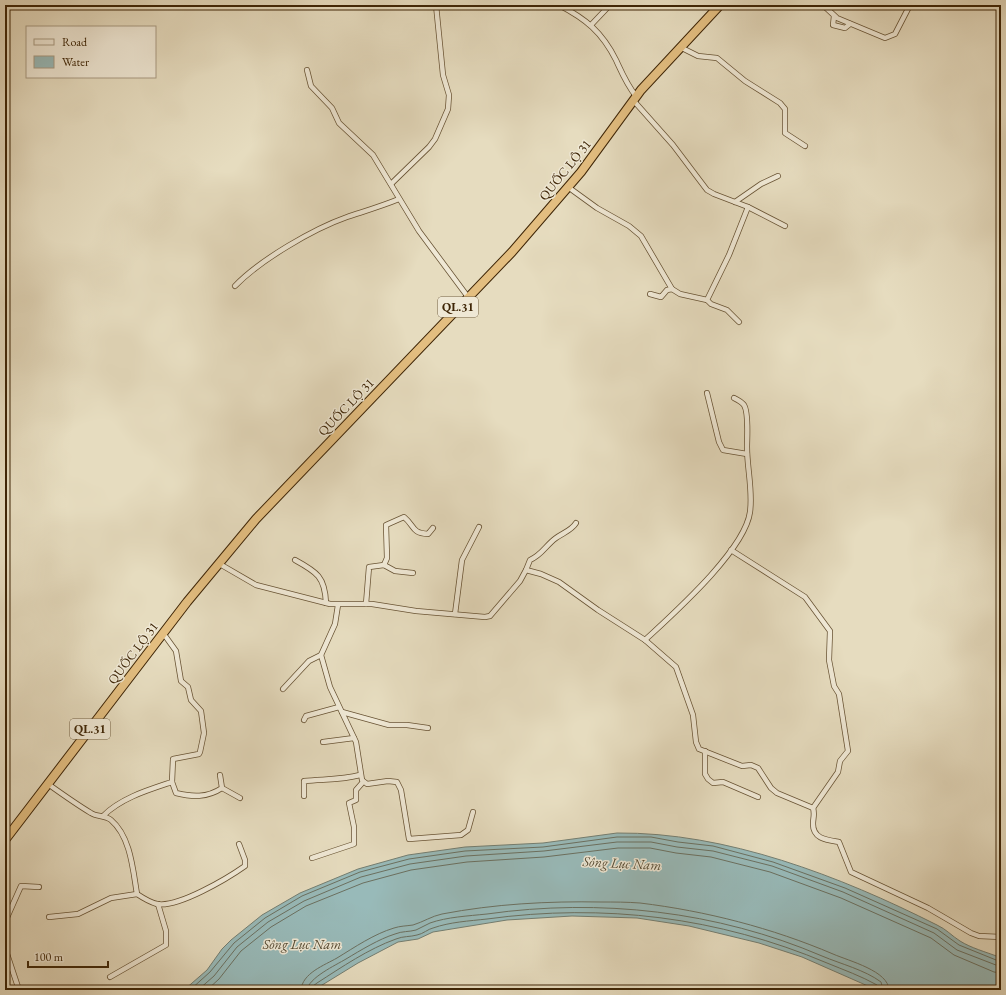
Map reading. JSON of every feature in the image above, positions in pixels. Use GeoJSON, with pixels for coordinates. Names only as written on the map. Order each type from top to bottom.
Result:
{"type":"FeatureCollection","features":[{"type":"Feature","properties":{"kind":"highway","name":"QUỐC LỘ 31"},"geometry":{"type":"LineString","coordinates":[[5,840],[174,618],[218,563],[262,514],[512,252],[581,172],[635,98],[720,5]]}},
{"type":"Feature","properties":{"kind":"street"},"geometry":{"type":"LineString","coordinates":[[391,184],[432,143],[448,109],[449,96],[443,75],[436,5]]}},
{"type":"Feature","properties":{"kind":"street"},"geometry":{"type":"LineString","coordinates":[[559,5],[591,25],[616,59],[635,98],[707,190],[748,207],[785,226]]}},
{"type":"Feature","properties":{"kind":"street"},"geometry":{"type":"LineString","coordinates":[[591,25],[610,5]]}},
{"type":"Feature","properties":{"kind":"street"},"geometry":{"type":"LineString","coordinates":[[822,5],[834,16],[850,24],[878,36],[890,37],[895,34],[910,5]]}},
{"type":"Feature","properties":{"kind":"street"},"geometry":{"type":"LineString","coordinates":[[834,16],[833,25],[845,28],[850,24]]}},
{"type":"Feature","properties":{"kind":"street"},"geometry":{"type":"LineString","coordinates":[[680,47],[698,56],[716,58],[745,81],[780,102],[784,109],[785,133],[805,146]]}},
{"type":"Feature","properties":{"kind":"street"},"geometry":{"type":"LineString","coordinates":[[308,70],[312,86],[332,108],[339,123],[373,156],[419,231],[468,297]]}},
{"type":"Feature","properties":{"kind":"street"},"geometry":{"type":"LineString","coordinates":[[735,202],[761,184],[778,176]]}},
{"type":"Feature","properties":{"kind":"street"},"geometry":{"type":"LineString","coordinates":[[568,187],[597,208],[629,226],[641,236],[672,289],[680,294],[707,300],[711,304],[727,310],[739,322]]}},
{"type":"Feature","properties":{"kind":"street"},"geometry":{"type":"LineString","coordinates":[[235,286],[255,269],[305,237],[348,217],[375,209],[399,199]]}},
{"type":"Feature","properties":{"kind":"street"},"geometry":{"type":"LineString","coordinates":[[707,300],[729,255],[748,207]]}},
{"type":"Feature","properties":{"kind":"street"},"geometry":{"type":"LineString","coordinates":[[650,294],[661,297],[667,290],[672,289]]}},
{"type":"Feature","properties":{"kind":"street"},"geometry":{"type":"LineString","coordinates":[[707,393],[719,442],[723,450],[747,454]]}},
{"type":"Feature","properties":{"kind":"street"},"geometry":{"type":"LineString","coordinates":[[645,640],[684,605],[731,550],[743,532],[750,512],[746,408],[742,403],[734,398]]}},
{"type":"Feature","properties":{"kind":"street"},"geometry":{"type":"LineString","coordinates":[[384,565],[388,558],[386,525],[404,517],[412,528],[419,532],[428,534],[433,528]]}},
{"type":"Feature","properties":{"kind":"street"},"geometry":{"type":"LineString","coordinates":[[218,563],[256,585],[326,603],[338,605],[366,604],[416,611],[490,616],[520,581],[530,560],[537,557],[554,540],[574,527],[576,523]]}},
{"type":"Feature","properties":{"kind":"street"},"geometry":{"type":"LineString","coordinates":[[455,614],[462,560],[479,527]]}},
{"type":"Feature","properties":{"kind":"street"},"geometry":{"type":"LineString","coordinates":[[731,550],[805,597],[830,633],[829,660],[834,686],[839,694],[848,751],[840,761],[838,772],[813,808],[813,824],[816,833],[820,838],[839,842],[853,874],[928,908],[971,933],[979,936],[1001,937]]}},
{"type":"Feature","properties":{"kind":"street"},"geometry":{"type":"LineString","coordinates":[[295,560],[315,573],[322,580],[325,588],[326,603]]}},
{"type":"Feature","properties":{"kind":"street"},"geometry":{"type":"LineString","coordinates":[[366,604],[370,567],[384,565],[395,571],[413,573]]}},
{"type":"Feature","properties":{"kind":"street"},"geometry":{"type":"LineString","coordinates":[[526,570],[541,574],[559,582],[598,610],[645,640],[679,671],[693,714],[696,746],[699,749],[742,766],[751,765],[758,768],[771,788],[777,793],[813,808]]}},
{"type":"Feature","properties":{"kind":"street"},"geometry":{"type":"LineString","coordinates":[[283,689],[309,661],[321,655],[335,624],[338,605]]}},
{"type":"Feature","properties":{"kind":"street"},"geometry":{"type":"LineString","coordinates":[[163,633],[176,651],[181,681],[188,687],[192,702],[201,711],[204,733],[200,753],[173,760],[172,782],[176,793],[194,797],[215,792],[222,788]]}},
{"type":"Feature","properties":{"kind":"street"},"geometry":{"type":"LineString","coordinates":[[321,655],[330,686],[354,738],[360,775],[363,782],[367,784],[388,781],[397,782],[401,790],[409,839],[461,835],[468,830],[473,812]]}},
{"type":"Feature","properties":{"kind":"street"},"geometry":{"type":"LineString","coordinates":[[304,720],[306,716],[340,710],[389,725],[407,724],[428,728]]}},
{"type":"Feature","properties":{"kind":"street"},"geometry":{"type":"LineString","coordinates":[[323,742],[354,738]]}},
{"type":"Feature","properties":{"kind":"street"},"geometry":{"type":"LineString","coordinates":[[704,751],[705,774],[708,779],[713,783],[723,782],[758,797]]}},
{"type":"Feature","properties":{"kind":"street"},"geometry":{"type":"LineString","coordinates":[[220,775],[222,788]]}},
{"type":"Feature","properties":{"kind":"street"},"geometry":{"type":"LineString","coordinates":[[304,796],[304,781],[331,778],[341,780],[360,775]]}},
{"type":"Feature","properties":{"kind":"street"},"geometry":{"type":"LineString","coordinates":[[103,816],[111,808],[124,801],[172,782]]}},
{"type":"Feature","properties":{"kind":"street"},"geometry":{"type":"LineString","coordinates":[[312,858],[354,844],[354,827],[349,803],[356,800],[356,790],[363,782]]}},
{"type":"Feature","properties":{"kind":"street"},"geometry":{"type":"LineString","coordinates":[[48,784],[91,813],[103,816],[114,823],[124,840],[132,861],[137,894]]}},
{"type":"Feature","properties":{"kind":"street"},"geometry":{"type":"LineString","coordinates":[[222,788],[240,798]]}},
{"type":"Feature","properties":{"kind":"street"},"geometry":{"type":"LineString","coordinates":[[49,918],[78,914],[111,898],[137,894],[146,900],[158,904],[178,900],[221,882],[242,868],[246,864],[239,844]]}},
{"type":"Feature","properties":{"kind":"street"},"geometry":{"type":"LineString","coordinates":[[5,922],[21,886],[39,886]]}},
{"type":"Feature","properties":{"kind":"street"},"geometry":{"type":"LineString","coordinates":[[110,977],[166,945],[166,931],[158,904]]}},
{"type":"Feature","properties":{"kind":"street"},"geometry":{"type":"LineString","coordinates":[[5,948],[19,990]]}},
{"type":"Feature","properties":{"kind":"water","name":"Sông Lục Nam"},"geometry":{"type":"Polygon","coordinates":[[[617,833],[658,835],[699,840],[782,860],[822,874],[900,907],[940,927],[969,946],[999,957],[1001,959],[1001,990],[877,990],[802,957],[759,943],[689,926],[637,918],[572,916],[507,920],[433,932],[418,939],[398,942],[358,963],[314,990],[184,990],[207,970],[222,949],[231,940],[262,915],[300,893],[358,869],[408,855],[465,847],[543,843],[617,833]]]}}]}
